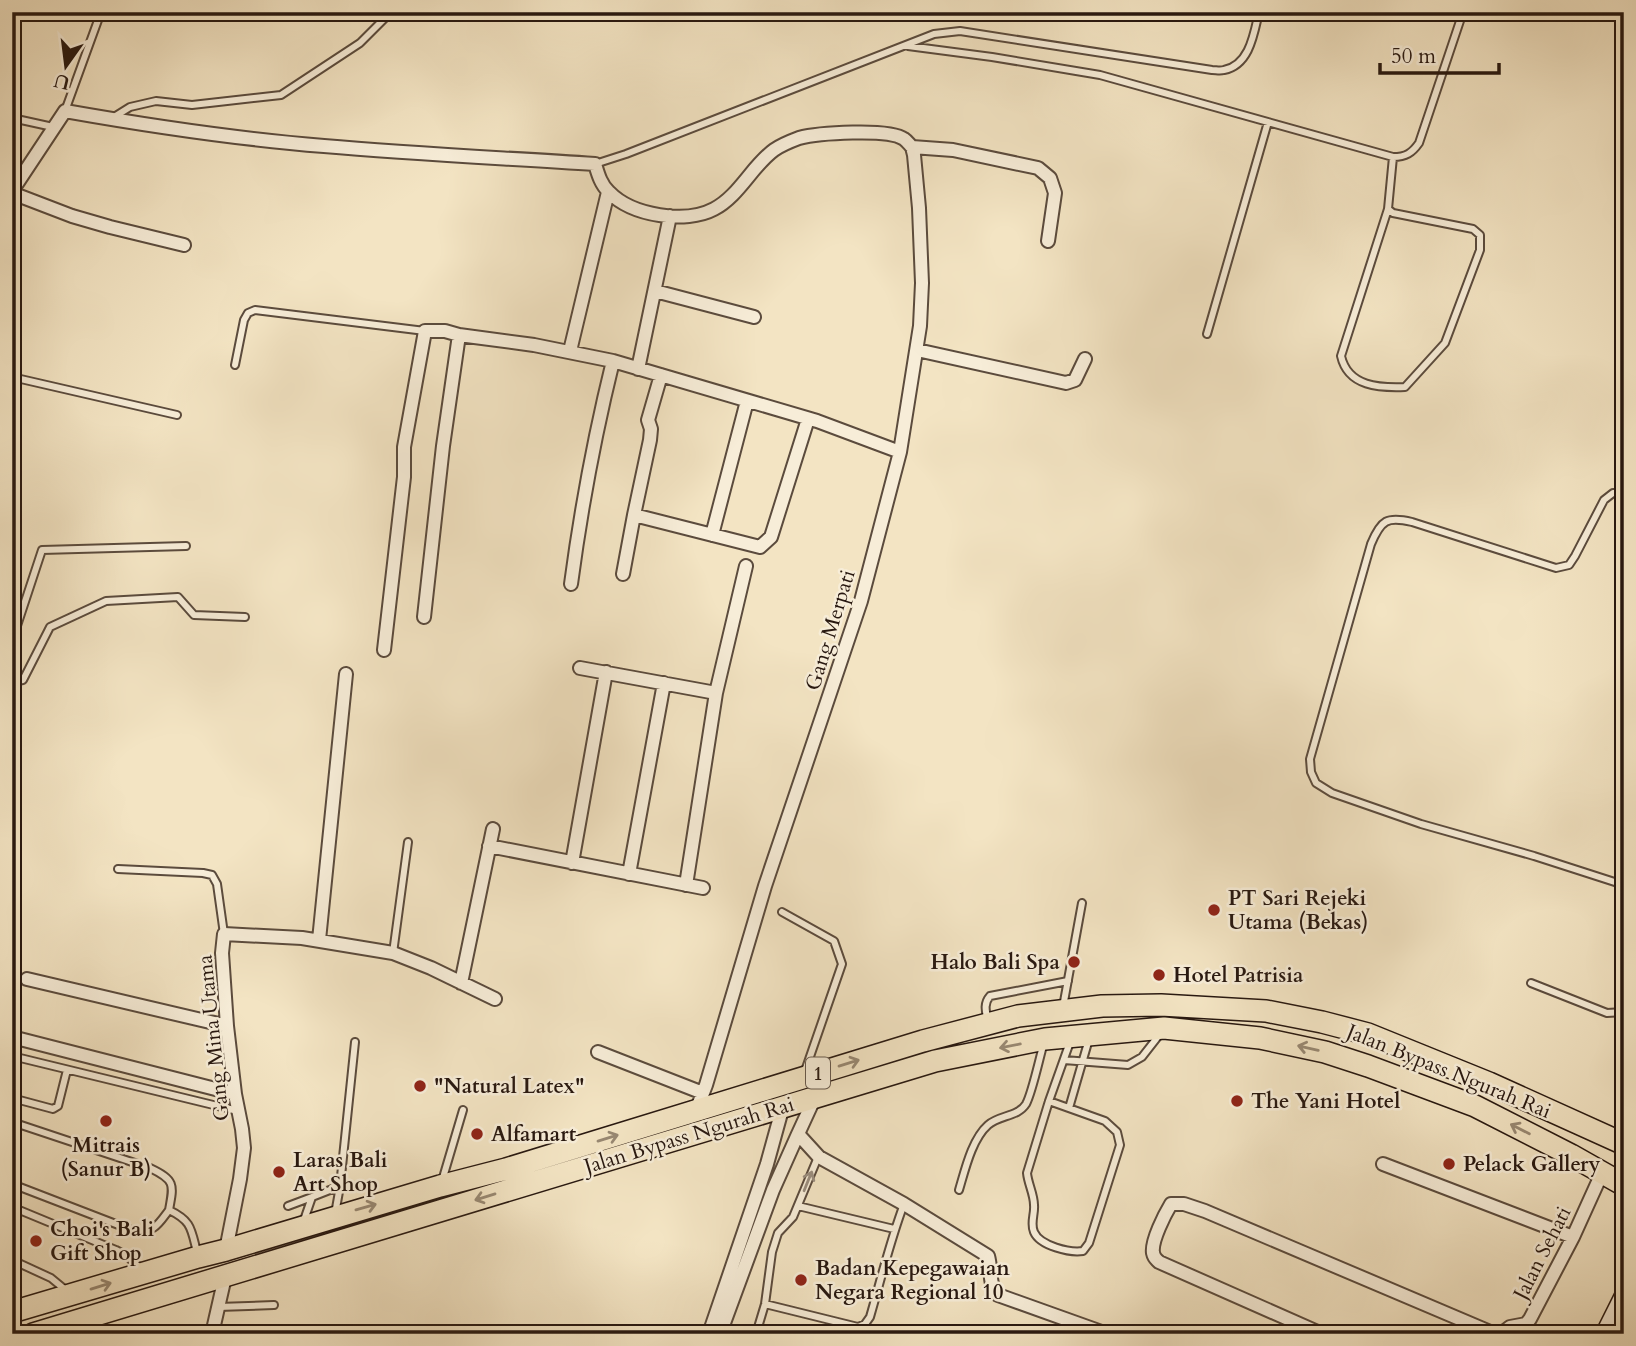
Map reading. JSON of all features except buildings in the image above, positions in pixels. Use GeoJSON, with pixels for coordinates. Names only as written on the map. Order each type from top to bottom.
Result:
{"type":"FeatureCollection","features":[{"type":"Feature","properties":{"kind":"highway","name":"Jalan Bypass Ngurah Rai"},"geometry":{"type":"LineString","coordinates":[[33,1334],[225,1277],[510,1178],[699,1102],[803,1078],[923,1041],[1018,1016],[1062,1009],[1161,1005],[1266,1011],[1322,1022],[1368,1034],[1489,1083],[1624,1144]]}},
{"type":"Feature","properties":{"kind":"highway","name":"Jalan Bypass Ngurah Rai"},"geometry":{"type":"LineString","coordinates":[[17,1308],[72,1295],[440,1186],[510,1178],[783,1106],[935,1061],[1045,1039],[1164,1028],[1260,1038],[1325,1052],[1368,1066],[1475,1106],[1624,1185]]}},
{"type":"Feature","properties":{"kind":"main road"},"geometry":{"type":"LineString","coordinates":[[1605,1334],[1624,1296]]}},
{"type":"Feature","properties":{"kind":"street"},"geometry":{"type":"LineString","coordinates":[[184,245],[110,228],[12,192],[65,111],[324,146],[596,163],[600,179],[608,192],[633,207],[670,216],[695,216],[717,208],[727,201],[776,148],[799,138],[862,132],[903,138],[912,146],[953,150],[1038,168],[1050,178],[1055,193],[1048,241]]}},
{"type":"Feature","properties":{"kind":"street","name":"Gang Merpati"},"geometry":{"type":"LineString","coordinates":[[699,1102],[765,886],[861,601],[900,452],[917,350],[922,282],[919,208],[912,146]]}},
{"type":"Feature","properties":{"kind":"street"},"geometry":{"type":"LineString","coordinates":[[570,351],[608,192]]}},
{"type":"Feature","properties":{"kind":"street"},"geometry":{"type":"LineString","coordinates":[[638,369],[670,216]]}},
{"type":"Feature","properties":{"kind":"street"},"geometry":{"type":"LineString","coordinates":[[655,290],[754,317]]}},
{"type":"Feature","properties":{"kind":"street"},"geometry":{"type":"LineString","coordinates":[[384,650],[403,490],[404,447],[425,331],[445,331],[534,345],[613,361],[808,419],[900,452]]}},
{"type":"Feature","properties":{"kind":"street"},"geometry":{"type":"LineString","coordinates":[[424,617],[443,446],[459,335]]}},
{"type":"Feature","properties":{"kind":"street"},"geometry":{"type":"LineString","coordinates":[[917,350],[1066,383],[1075,380],[1085,359]]}},
{"type":"Feature","properties":{"kind":"street"},"geometry":{"type":"LineString","coordinates":[[570,584],[600,413],[613,361]]}},
{"type":"Feature","properties":{"kind":"street"},"geometry":{"type":"LineString","coordinates":[[623,574],[650,440],[651,429],[648,421],[661,375]]}},
{"type":"Feature","properties":{"kind":"street"},"geometry":{"type":"LineString","coordinates":[[712,535],[747,401]]}},
{"type":"Feature","properties":{"kind":"street"},"geometry":{"type":"LineString","coordinates":[[634,515],[760,547],[771,537],[808,419]]}},
{"type":"Feature","properties":{"kind":"street"},"geometry":{"type":"LineString","coordinates":[[686,885],[716,693],[746,566]]}},
{"type":"Feature","properties":{"kind":"street"},"geometry":{"type":"LineString","coordinates":[[580,668],[716,693]]}},
{"type":"Feature","properties":{"kind":"street"},"geometry":{"type":"LineString","coordinates":[[572,863],[606,672]]}},
{"type":"Feature","properties":{"kind":"street"},"geometry":{"type":"LineString","coordinates":[[319,940],[346,674]]}},
{"type":"Feature","properties":{"kind":"street"},"geometry":{"type":"LineString","coordinates":[[629,874],[664,683]]}},
{"type":"Feature","properties":{"kind":"street"},"geometry":{"type":"LineString","coordinates":[[461,983],[493,829]]}},
{"type":"Feature","properties":{"kind":"street"},"geometry":{"type":"LineString","coordinates":[[489,846],[703,888]]}},
{"type":"Feature","properties":{"kind":"street","name":"Gang Mina Utama"},"geometry":{"type":"LineString","coordinates":[[226,1250],[244,1147],[228,1026],[222,953],[224,934],[319,940],[393,953],[495,999]]}},
{"type":"Feature","properties":{"kind":"street"},"geometry":{"type":"LineString","coordinates":[[27,979],[228,1026]]}},
{"type":"Feature","properties":{"kind":"street"},"geometry":{"type":"LineString","coordinates":[[12,1037],[235,1094]]}},
{"type":"Feature","properties":{"kind":"street"},"geometry":{"type":"LineString","coordinates":[[598,1052],[699,1102]]}},
{"type":"Feature","properties":{"kind":"street"},"geometry":{"type":"LineString","coordinates":[[720,1334],[773,1190],[815,1097]]}},
{"type":"Feature","properties":{"kind":"street"},"geometry":{"type":"LineString","coordinates":[[709,1334],[767,1164],[783,1106]]}},
{"type":"Feature","properties":{"kind":"street"},"geometry":{"type":"LineString","coordinates":[[798,1134],[819,1157],[904,1204],[988,1256],[992,1288],[998,1295],[1071,1328],[1107,1334]]}},
{"type":"Feature","properties":{"kind":"street"},"geometry":{"type":"LineString","coordinates":[[1383,1164],[1573,1237]]}},
{"type":"Feature","properties":{"kind":"street","name":"Jalan Sehati"},"geometry":{"type":"LineString","coordinates":[[1498,1334],[1510,1327],[1526,1324],[1530,1319],[1573,1237],[1602,1173]]}},
{"type":"Feature","properties":{"kind":"street"},"geometry":{"type":"LineString","coordinates":[[1322,1334],[1159,1262],[1154,1257],[1153,1250],[1171,1204],[1184,1204],[1205,1211],[1498,1334]]}},
{"type":"Feature","properties":{"kind":"street"},"geometry":{"type":"LineString","coordinates":[[212,1334],[225,1277]]}},
{"type":"Feature","properties":{"kind":"lane"},"geometry":{"type":"LineString","coordinates":[[65,111],[101,12]]}},
{"type":"Feature","properties":{"kind":"lane"},"geometry":{"type":"LineString","coordinates":[[111,119],[130,107],[156,101],[192,105],[281,95],[360,43],[391,12]]}},
{"type":"Feature","properties":{"kind":"lane"},"geometry":{"type":"LineString","coordinates":[[596,163],[626,154],[934,34],[960,31],[1225,70],[1247,53],[1259,12]]}},
{"type":"Feature","properties":{"kind":"lane"},"geometry":{"type":"LineString","coordinates":[[906,46],[1100,75],[1393,158],[1409,154],[1419,143],[1463,12]]}},
{"type":"Feature","properties":{"kind":"lane"},"geometry":{"type":"LineString","coordinates":[[12,118],[55,127]]}},
{"type":"Feature","properties":{"kind":"lane"},"geometry":{"type":"LineString","coordinates":[[1207,334],[1268,122]]}},
{"type":"Feature","properties":{"kind":"lane"},"geometry":{"type":"LineString","coordinates":[[1388,209],[1393,213],[1473,229],[1480,235],[1480,250],[1445,343],[1405,387],[1383,388],[1368,386],[1354,376],[1343,366],[1341,356],[1388,209],[1393,158]]}},
{"type":"Feature","properties":{"kind":"lane"},"geometry":{"type":"LineString","coordinates":[[235,365],[244,320],[248,313],[255,310],[425,331]]}},
{"type":"Feature","properties":{"kind":"lane"},"geometry":{"type":"LineString","coordinates":[[12,377],[177,415]]}},
{"type":"Feature","properties":{"kind":"lane"},"geometry":{"type":"LineString","coordinates":[[1624,494],[1613,493],[1604,500],[1569,565],[1556,568],[1412,522],[1396,519],[1385,521],[1371,544],[1310,759],[1311,772],[1316,783],[1332,793],[1421,824],[1624,885]]}},
{"type":"Feature","properties":{"kind":"lane"},"geometry":{"type":"LineString","coordinates":[[12,641],[41,550],[186,546]]}},
{"type":"Feature","properties":{"kind":"lane"},"geometry":{"type":"LineString","coordinates":[[12,682],[23,680],[50,627],[106,601],[178,597],[194,615],[245,617]]}},
{"type":"Feature","properties":{"kind":"lane"},"geometry":{"type":"LineString","coordinates":[[393,953],[408,842]]}},
{"type":"Feature","properties":{"kind":"lane"},"geometry":{"type":"LineString","coordinates":[[118,869],[212,875],[217,884],[224,934]]}},
{"type":"Feature","properties":{"kind":"lane"},"geometry":{"type":"LineString","coordinates":[[1062,1009],[1082,903]]}},
{"type":"Feature","properties":{"kind":"lane"},"geometry":{"type":"LineString","coordinates":[[782,912],[834,941],[842,964],[803,1078]]}},
{"type":"Feature","properties":{"kind":"lane"},"geometry":{"type":"LineString","coordinates":[[988,1024],[985,1007],[990,996],[1068,981]]}},
{"type":"Feature","properties":{"kind":"lane"},"geometry":{"type":"LineString","coordinates":[[1531,983],[1607,1013],[1624,1012]]}},
{"type":"Feature","properties":{"kind":"lane"},"geometry":{"type":"LineString","coordinates":[[1064,1060],[1128,1065],[1142,1057],[1164,1028]]}},
{"type":"Feature","properties":{"kind":"lane"},"geometry":{"type":"LineString","coordinates":[[1049,1101],[1105,1121],[1117,1132],[1120,1145],[1089,1243],[1083,1251],[1074,1252],[1053,1247],[1033,1232],[1035,1204],[1027,1182],[1027,1173],[1049,1101],[1064,1060],[1081,1035]]}},
{"type":"Feature","properties":{"kind":"lane"},"geometry":{"type":"LineString","coordinates":[[1069,1108],[1082,1062],[1081,1035]]}},
{"type":"Feature","properties":{"kind":"lane"},"geometry":{"type":"LineString","coordinates":[[959,1189],[968,1161],[988,1124],[1020,1110],[1027,1102],[1045,1039]]}},
{"type":"Feature","properties":{"kind":"lane"},"geometry":{"type":"LineString","coordinates":[[334,1217],[340,1186],[355,1042]]}},
{"type":"Feature","properties":{"kind":"lane"},"geometry":{"type":"LineString","coordinates":[[12,1056],[239,1111]]}},
{"type":"Feature","properties":{"kind":"lane"},"geometry":{"type":"LineString","coordinates":[[12,1098],[55,1108],[67,1070]]}},
{"type":"Feature","properties":{"kind":"lane"},"geometry":{"type":"LineString","coordinates":[[440,1186],[463,1110]]}},
{"type":"Feature","properties":{"kind":"lane"},"geometry":{"type":"LineString","coordinates":[[12,1122],[150,1168],[170,1181],[172,1194],[169,1210],[155,1228],[134,1231],[12,1184]]}},
{"type":"Feature","properties":{"kind":"lane"},"geometry":{"type":"LineString","coordinates":[[757,1334],[778,1233],[793,1217],[819,1157]]}},
{"type":"Feature","properties":{"kind":"lane"},"geometry":{"type":"LineString","coordinates":[[288,1206],[340,1186]]}},
{"type":"Feature","properties":{"kind":"lane"},"geometry":{"type":"LineString","coordinates":[[302,1226],[312,1197]]}},
{"type":"Feature","properties":{"kind":"lane"},"geometry":{"type":"LineString","coordinates":[[765,1304],[852,1326],[865,1324],[870,1317],[894,1229],[904,1204]]}},
{"type":"Feature","properties":{"kind":"lane"},"geometry":{"type":"LineString","coordinates":[[798,1206],[894,1229]]}},
{"type":"Feature","properties":{"kind":"lane"},"geometry":{"type":"LineString","coordinates":[[12,1207],[116,1250],[127,1256],[145,1273]]}},
{"type":"Feature","properties":{"kind":"lane"},"geometry":{"type":"LineString","coordinates":[[169,1210],[185,1219],[198,1257]]}},
{"type":"Feature","properties":{"kind":"lane"},"geometry":{"type":"LineString","coordinates":[[12,1260],[51,1278],[72,1295]]}},
{"type":"Feature","properties":{"kind":"lane"},"geometry":{"type":"LineString","coordinates":[[218,1307],[274,1305]]}},
{"type":"Feature","properties":{"kind":"lane"},"geometry":{"type":"LineString","coordinates":[[850,1334],[852,1326]]}},
{"type":"Feature","properties":{"kind":"place","name":"PT Sari Rejeki Utama (Bekas)"},"geometry":{"type":"Point","coordinates":[1214,910]}},
{"type":"Feature","properties":{"kind":"place","name":"Halo Bali Spa"},"geometry":{"type":"Point","coordinates":[1074,962]}},
{"type":"Feature","properties":{"kind":"place","name":"Hotel Patrisia"},"geometry":{"type":"Point","coordinates":[1159,975]}},
{"type":"Feature","properties":{"kind":"place","name":"\"Natural Latex\""},"geometry":{"type":"Point","coordinates":[420,1086]}},
{"type":"Feature","properties":{"kind":"place","name":"The Yani Hotel"},"geometry":{"type":"Point","coordinates":[1237,1101]}},
{"type":"Feature","properties":{"kind":"place","name":"Mitrais (Sanur B)"},"geometry":{"type":"Point","coordinates":[106,1121]}},
{"type":"Feature","properties":{"kind":"place","name":"Alfamart"},"geometry":{"type":"Point","coordinates":[477,1134]}},
{"type":"Feature","properties":{"kind":"place","name":"Pelack Gallery"},"geometry":{"type":"Point","coordinates":[1449,1164]}},
{"type":"Feature","properties":{"kind":"place","name":"Laras Bali Art Shop"},"geometry":{"type":"Point","coordinates":[279,1172]}},
{"type":"Feature","properties":{"kind":"place","name":"Choi's Bali Gift Shop"},"geometry":{"type":"Point","coordinates":[36,1241]}},
{"type":"Feature","properties":{"kind":"place","name":"Badan Kepegawaian Negara Regional 10"},"geometry":{"type":"Point","coordinates":[801,1280]}}]}
